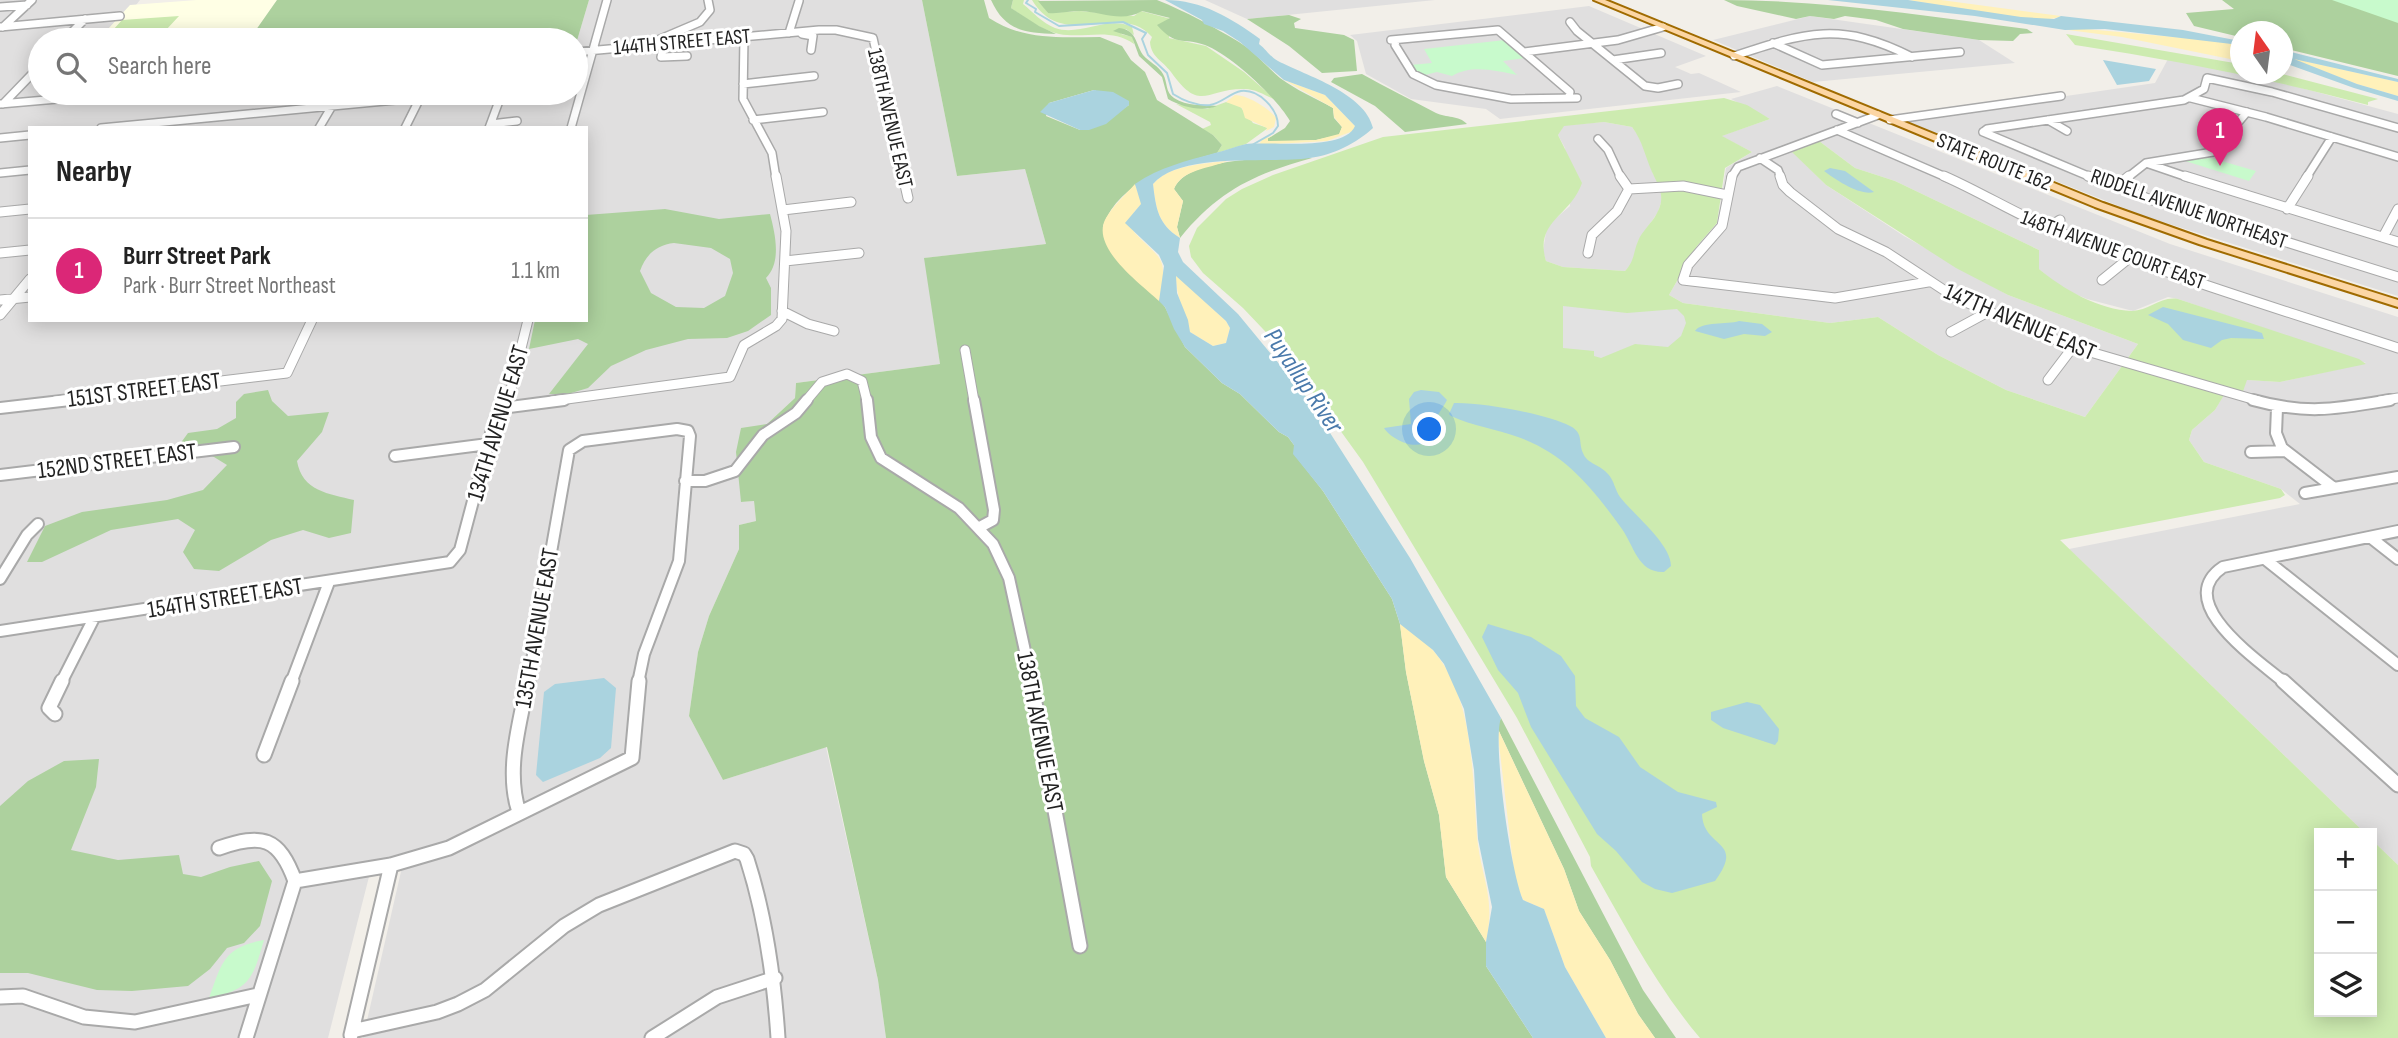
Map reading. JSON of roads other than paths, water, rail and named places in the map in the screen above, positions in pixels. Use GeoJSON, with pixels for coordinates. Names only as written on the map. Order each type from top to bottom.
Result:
{"type":"FeatureCollection","features":[{"type":"Feature","properties":{"kind":"main road","name":"STATE ROUTE 162"},"geometry":{"type":"LineString","coordinates":[[1605,1],[2123,214],[2398,304]]}},
{"type":"Feature","properties":{"kind":"street"},"geometry":{"type":"LineString","coordinates":[[588,58],[594,50],[607,0]]}},
{"type":"Feature","properties":{"kind":"street"},"geometry":{"type":"LineString","coordinates":[[646,46],[704,19],[710,10],[708,0]]}},
{"type":"Feature","properties":{"kind":"street"},"geometry":{"type":"LineString","coordinates":[[799,1],[791,32],[813,35],[811,50]]}},
{"type":"Feature","properties":{"kind":"street"},"geometry":{"type":"LineString","coordinates":[[0,7],[29,3]]}},
{"type":"Feature","properties":{"kind":"street"},"geometry":{"type":"LineString","coordinates":[[1,28],[29,3]]}},
{"type":"Feature","properties":{"kind":"street"},"geometry":{"type":"LineString","coordinates":[[1,28],[120,16]]}},
{"type":"Feature","properties":{"kind":"street"},"geometry":{"type":"LineString","coordinates":[[76,28],[85,19]]}},
{"type":"Feature","properties":{"kind":"street"},"geometry":{"type":"LineString","coordinates":[[1570,22],[1592,44],[1643,85],[1650,87],[1678,84]]}},
{"type":"Feature","properties":{"kind":"street"},"geometry":{"type":"LineString","coordinates":[[1524,52],[1630,38],[1663,27]]}},
{"type":"Feature","properties":{"kind":"street","name":"138TH AVENUE EAST"},"geometry":{"type":"LineString","coordinates":[[791,32],[832,29],[874,40],[908,198]]}},
{"type":"Feature","properties":{"kind":"street"},"geometry":{"type":"LineString","coordinates":[[1496,29],[1524,52],[1573,97],[1522,100],[1429,83],[1413,74],[1394,41],[1496,29]]}},
{"type":"Feature","properties":{"kind":"street","name":"144TH STREET EAST"},"geometry":{"type":"LineString","coordinates":[[588,51],[791,32]]}},
{"type":"Feature","properties":{"kind":"street"},"geometry":{"type":"LineString","coordinates":[[1734,56],[1808,33],[1830,32],[1877,39],[1912,57]]}},
{"type":"Feature","properties":{"kind":"street"},"geometry":{"type":"LineString","coordinates":[[507,406],[730,377],[744,345],[779,323],[786,230],[772,153],[743,99],[744,37]]}},
{"type":"Feature","properties":{"kind":"street"},"geometry":{"type":"LineString","coordinates":[[1773,43],[1818,64],[1960,52]]}},
{"type":"Feature","properties":{"kind":"street"},"geometry":{"type":"LineString","coordinates":[[664,44],[661,57],[687,56]]}},
{"type":"Feature","properties":{"kind":"street"},"geometry":{"type":"LineString","coordinates":[[1613,60],[1661,53]]}},
{"type":"Feature","properties":{"kind":"street"},"geometry":{"type":"LineString","coordinates":[[743,83],[814,76]]}},
{"type":"Feature","properties":{"kind":"street"},"geometry":{"type":"LineString","coordinates":[[1,104],[28,78]]}},
{"type":"Feature","properties":{"kind":"street"},"geometry":{"type":"LineString","coordinates":[[2048,120],[2191,97],[2204,89],[2207,78],[2272,92],[2398,128]]}},
{"type":"Feature","properties":{"kind":"street"},"geometry":{"type":"LineString","coordinates":[[1478,94],[1484,85]]}},
{"type":"Feature","properties":{"kind":"street"},"geometry":{"type":"LineString","coordinates":[[1890,120],[2061,96]]}},
{"type":"Feature","properties":{"kind":"street"},"geometry":{"type":"LineString","coordinates":[[2191,97],[2398,156]]}},
{"type":"Feature","properties":{"kind":"street"},"geometry":{"type":"LineString","coordinates":[[1,104],[28,102]]}},
{"type":"Feature","properties":{"kind":"street"},"geometry":{"type":"LineString","coordinates":[[153,125],[342,105]]}},
{"type":"Feature","properties":{"kind":"street"},"geometry":{"type":"LineString","coordinates":[[406,126],[416,105]]}},
{"type":"Feature","properties":{"kind":"street"},"geometry":{"type":"LineString","coordinates":[[490,126],[498,105]]}},
{"type":"Feature","properties":{"kind":"street"},"geometry":{"type":"LineString","coordinates":[[571,126],[574,105]]}},
{"type":"Feature","properties":{"kind":"street"},"geometry":{"type":"LineString","coordinates":[[320,126],[332,106]]}},
{"type":"Feature","properties":{"kind":"street"},"geometry":{"type":"LineString","coordinates":[[753,120],[822,112]]}},
{"type":"Feature","properties":{"kind":"street"},"geometry":{"type":"LineString","coordinates":[[2117,186],[2147,163],[2213,152],[2247,112]]}},
{"type":"Feature","properties":{"kind":"street"},"geometry":{"type":"LineString","coordinates":[[1836,114],[1858,123]]}},
{"type":"Feature","properties":{"kind":"street"},"geometry":{"type":"LineString","coordinates":[[1878,115],[1740,166],[1731,174],[1727,213],[1721,230],[1685,270],[1683,280],[1835,298],[1928,282]]}},
{"type":"Feature","properties":{"kind":"street"},"geometry":{"type":"LineString","coordinates":[[2048,120],[2067,131]]}},
{"type":"Feature","properties":{"kind":"street","name":"RIDDELL AVENUE NORTHEAST"},"geometry":{"type":"LineString","coordinates":[[2048,120],[1987,129],[1983,132],[2195,214],[2398,277]]}},
{"type":"Feature","properties":{"kind":"street"},"geometry":{"type":"LineString","coordinates":[[490,126],[517,121]]}},
{"type":"Feature","properties":{"kind":"street","name":"148TH AVENUE COURT EAST"},"geometry":{"type":"LineString","coordinates":[[1837,130],[1951,179],[2047,228],[2118,255],[2398,348]]}},
{"type":"Feature","properties":{"kind":"street"},"geometry":{"type":"LineString","coordinates":[[0,138],[28,135]]}},
{"type":"Feature","properties":{"kind":"street"},"geometry":{"type":"LineString","coordinates":[[2287,209],[2332,137]]}},
{"type":"Feature","properties":{"kind":"street"},"geometry":{"type":"LineString","coordinates":[[1598,139],[1610,149],[1616,171],[1629,189]]}},
{"type":"Feature","properties":{"kind":"street","name":"147TH AVENUE EAST"},"geometry":{"type":"LineString","coordinates":[[1760,158],[1778,170],[1783,185],[1790,192],[1830,223],[1886,252],[1928,282],[1986,313],[2073,347],[2277,408],[2328,411],[2398,398]]}},
{"type":"Feature","properties":{"kind":"street"},"geometry":{"type":"LineString","coordinates":[[2147,163],[2398,242]]}},
{"type":"Feature","properties":{"kind":"street"},"geometry":{"type":"LineString","coordinates":[[0,173],[28,170]]}},
{"type":"Feature","properties":{"kind":"street"},"geometry":{"type":"LineString","coordinates":[[1629,189],[1683,186],[1727,195]]}},
{"type":"Feature","properties":{"kind":"street"},"geometry":{"type":"LineString","coordinates":[[1588,253],[1592,235],[1617,211],[1629,189]]}},
{"type":"Feature","properties":{"kind":"street"},"geometry":{"type":"LineString","coordinates":[[1981,195],[1995,192]]}},
{"type":"Feature","properties":{"kind":"street"},"geometry":{"type":"LineString","coordinates":[[783,210],[851,202]]}},
{"type":"Feature","properties":{"kind":"street"},"geometry":{"type":"LineString","coordinates":[[0,212],[28,209]]}},
{"type":"Feature","properties":{"kind":"street"},"geometry":{"type":"LineString","coordinates":[[2383,237],[2398,209]]}},
{"type":"Feature","properties":{"kind":"street"},"geometry":{"type":"LineString","coordinates":[[2047,228],[2060,220]]}},
{"type":"Feature","properties":{"kind":"street"},"geometry":{"type":"LineString","coordinates":[[2118,255],[2128,246]]}},
{"type":"Feature","properties":{"kind":"street"},"geometry":{"type":"LineString","coordinates":[[0,253],[28,250]]}},
{"type":"Feature","properties":{"kind":"street"},"geometry":{"type":"LineString","coordinates":[[785,261],[859,253]]}},
{"type":"Feature","properties":{"kind":"street"},"geometry":{"type":"LineString","coordinates":[[2102,280],[2128,258]]}},
{"type":"Feature","properties":{"kind":"street"},"geometry":{"type":"LineString","coordinates":[[0,315],[28,281]]}},
{"type":"Feature","properties":{"kind":"street"},"geometry":{"type":"LineString","coordinates":[[0,300],[28,297]]}},
{"type":"Feature","properties":{"kind":"street"},"geometry":{"type":"LineString","coordinates":[[782,311],[808,324],[834,331]]}},
{"type":"Feature","properties":{"kind":"street"},"geometry":{"type":"LineString","coordinates":[[1951,332],[1986,313]]}},
{"type":"Feature","properties":{"kind":"street","name":"151ST STREET EAST"},"geometry":{"type":"LineString","coordinates":[[0,408],[287,373],[312,322]]}},
{"type":"Feature","properties":{"kind":"street","name":"134TH AVENUE EAST"},"geometry":{"type":"LineString","coordinates":[[450,562],[457,555],[463,541],[497,412],[507,406],[528,322]]}},
{"type":"Feature","properties":{"kind":"street"},"geometry":{"type":"LineString","coordinates":[[2048,380],[2073,347]]}},
{"type":"Feature","properties":{"kind":"street"},"geometry":{"type":"LineString","coordinates":[[965,350],[994,510],[993,520],[979,527]]}},
{"type":"Feature","properties":{"kind":"street","name":"138TH AVENUE EAST"},"geometry":{"type":"LineString","coordinates":[[685,481],[705,481],[735,471],[763,435],[796,413],[822,382],[847,374],[862,381],[871,441],[879,455],[899,471],[961,510],[998,547],[1009,578],[1041,727],[1080,946]]}},
{"type":"Feature","properties":{"kind":"street"},"geometry":{"type":"LineString","coordinates":[[2277,408],[2277,438],[2285,451],[2334,488]]}},
{"type":"Feature","properties":{"kind":"street","name":"135TH AVENUE EAST"},"geometry":{"type":"LineString","coordinates":[[519,812],[513,794],[513,760],[572,446],[583,441],[677,429],[688,431],[690,436],[685,481]]}},
{"type":"Feature","properties":{"kind":"street"},"geometry":{"type":"LineString","coordinates":[[395,456],[488,444]]}},
{"type":"Feature","properties":{"kind":"street","name":"152ND STREET EAST"},"geometry":{"type":"LineString","coordinates":[[0,475],[234,447]]}},
{"type":"Feature","properties":{"kind":"street"},"geometry":{"type":"LineString","coordinates":[[2251,452],[2285,451]]}},
{"type":"Feature","properties":{"kind":"street"},"geometry":{"type":"LineString","coordinates":[[2305,493],[2398,477]]}},
{"type":"Feature","properties":{"kind":"street"},"geometry":{"type":"LineString","coordinates":[[295,881],[391,865],[464,842],[519,812],[632,758],[637,691],[645,654],[653,626],[673,582],[678,561],[685,481]]}},
{"type":"Feature","properties":{"kind":"street"},"geometry":{"type":"LineString","coordinates":[[0,579],[27,535],[38,524]]}},
{"type":"Feature","properties":{"kind":"street"},"geometry":{"type":"LineString","coordinates":[[2398,531],[2223,567],[2206,583],[2207,605],[2221,626],[2398,785]]}},
{"type":"Feature","properties":{"kind":"street"},"geometry":{"type":"LineString","coordinates":[[2370,537],[2398,559]]}},
{"type":"Feature","properties":{"kind":"street"},"geometry":{"type":"LineString","coordinates":[[2265,559],[2398,665]]}},
{"type":"Feature","properties":{"kind":"street","name":"154TH STREET EAST"},"geometry":{"type":"LineString","coordinates":[[0,631],[450,562]]}},
{"type":"Feature","properties":{"kind":"street"},"geometry":{"type":"LineString","coordinates":[[264,755],[329,582]]}},
{"type":"Feature","properties":{"kind":"street"},"geometry":{"type":"LineString","coordinates":[[55,714],[49,708],[94,618]]}},
{"type":"Feature","properties":{"kind":"street"},"geometry":{"type":"LineString","coordinates":[[219,848],[249,839],[270,842],[278,846],[288,860],[295,881],[246,1038]]}},
{"type":"Feature","properties":{"kind":"street"},"geometry":{"type":"LineString","coordinates":[[391,865],[351,1035],[458,1004],[493,985],[564,926],[599,905],[730,852],[740,851],[747,859],[761,897],[775,978],[778,1038]]}},
{"type":"Feature","properties":{"kind":"street"},"geometry":{"type":"LineString","coordinates":[[652,1038],[717,997],[775,978]]}},
{"type":"Feature","properties":{"kind":"street"},"geometry":{"type":"LineString","coordinates":[[0,997],[23,996],[84,1017],[135,1022],[258,995]]}},
{"type":"Feature","properties":{"kind":"water"},"geometry":{"type":"Polygon","coordinates":[[[1165,0],[1204,7],[1238,24],[1260,39],[1259,44],[1275,59],[1347,95],[1368,116],[1373,128],[1344,148],[1319,156],[1227,161],[1184,167],[1166,174],[1153,184],[1157,208],[1167,227],[1180,238],[1178,252],[1183,262],[1238,314],[1309,400],[1410,558],[1501,718],[1501,779],[1518,885],[1523,900],[1544,909],[1565,967],[1606,1038],[1533,1038],[1486,966],[1486,942],[1492,907],[1478,839],[1474,770],[1464,709],[1444,664],[1433,650],[1400,624],[1392,599],[1323,491],[1293,454],[1294,445],[1288,437],[1279,432],[1240,394],[1222,383],[1185,347],[1165,307],[1159,301],[1164,266],[1159,255],[1125,223],[1141,204],[1135,184],[1164,169],[1246,144],[1305,144],[1337,139],[1348,134],[1355,126],[1325,95],[1284,80],[1240,42],[1223,31],[1204,24],[1202,20],[1165,0]],[[1176,276],[1177,293],[1190,332],[1213,346],[1226,343],[1230,328],[1226,321],[1176,276]]]}},
{"type":"Feature","properties":{"kind":"water"},"geometry":{"type":"Polygon","coordinates":[[[1828,0],[1908,0],[2021,17],[2054,19],[2061,16],[2183,30],[2230,39],[2230,44],[2105,29],[2065,30],[1975,16],[1828,0]]]}},
{"type":"Feature","properties":{"kind":"water"},"geometry":{"type":"Polygon","coordinates":[[[2293,53],[2398,79],[2398,82],[2294,59],[2357,84],[2398,96],[2398,101],[2293,66],[2293,53]]]}},
{"type":"Feature","properties":{"kind":"water"},"geometry":{"type":"Polygon","coordinates":[[[2103,60],[2156,69],[2149,81],[2117,85],[2103,60]]]}},
{"type":"Feature","properties":{"kind":"water"},"geometry":{"type":"Polygon","coordinates":[[[1094,90],[1113,92],[1129,101],[1129,105],[1106,124],[1089,130],[1080,130],[1040,112],[1049,103],[1094,90]]]}},
{"type":"Feature","properties":{"kind":"water"},"geometry":{"type":"Polygon","coordinates":[[[1830,168],[1845,171],[1874,192],[1862,192],[1841,183],[1824,171],[1830,168]]]}},
{"type":"Feature","properties":{"kind":"water"},"geometry":{"type":"Polygon","coordinates":[[[2163,307],[2253,330],[2262,333],[2264,339],[2231,338],[2222,340],[2211,348],[2183,340],[2168,324],[2148,315],[2163,307]]]}},
{"type":"Feature","properties":{"kind":"water"},"geometry":{"type":"Polygon","coordinates":[[[1739,321],[1762,324],[1772,332],[1765,336],[1744,334],[1724,339],[1695,331],[1703,326],[1739,321]]]}},
{"type":"Feature","properties":{"kind":"water"},"geometry":{"type":"Polygon","coordinates":[[[1414,392],[1439,392],[1447,400],[1436,418],[1430,438],[1417,445],[1404,443],[1384,428],[1411,424],[1409,399],[1414,392]]]}},
{"type":"Feature","properties":{"kind":"water"},"geometry":{"type":"Polygon","coordinates":[[[1454,403],[1480,404],[1530,413],[1574,429],[1579,435],[1585,457],[1610,476],[1620,497],[1659,539],[1671,566],[1664,572],[1655,571],[1642,563],[1622,529],[1600,500],[1564,463],[1535,444],[1451,416],[1449,414],[1454,403]]]}},
{"type":"Feature","properties":{"kind":"water"},"geometry":{"type":"Polygon","coordinates":[[[1488,624],[1531,637],[1561,656],[1575,676],[1576,706],[1585,718],[1619,737],[1640,767],[1678,792],[1716,802],[1717,807],[1702,814],[1704,825],[1725,851],[1723,867],[1715,881],[1672,893],[1655,889],[1642,882],[1616,851],[1597,834],[1531,727],[1518,693],[1498,670],[1482,637],[1488,624]]]}},
{"type":"Feature","properties":{"kind":"water"},"geometry":{"type":"Polygon","coordinates":[[[604,678],[616,688],[611,748],[600,758],[543,782],[536,775],[544,692],[555,684],[604,678]]]}},
{"type":"Feature","properties":{"kind":"water"},"geometry":{"type":"Polygon","coordinates":[[[1747,702],[1760,705],[1779,729],[1775,745],[1723,728],[1711,720],[1711,712],[1747,702]]]}},
{"type":"Feature","properties":{"kind":"waterway"},"geometry":{"type":"LineString","coordinates":[[1028,0],[1026,3],[1036,9],[1035,12],[1059,26],[1123,22],[1146,33],[1142,39],[1148,55],[1167,73],[1173,94],[1186,101],[1210,105],[1241,91],[1261,97],[1275,113],[1278,126],[1273,133],[1252,145]]}},
{"type":"Feature","properties":{"kind":"place","name":"Burr Street Park"},"geometry":{"type":"Point","coordinates":[2220,166]}},
{"type":"Feature","properties":{"kind":"water label","name":"Puyallup River"},"geometry":{"type":"Point","coordinates":[1303,381]}}]}
